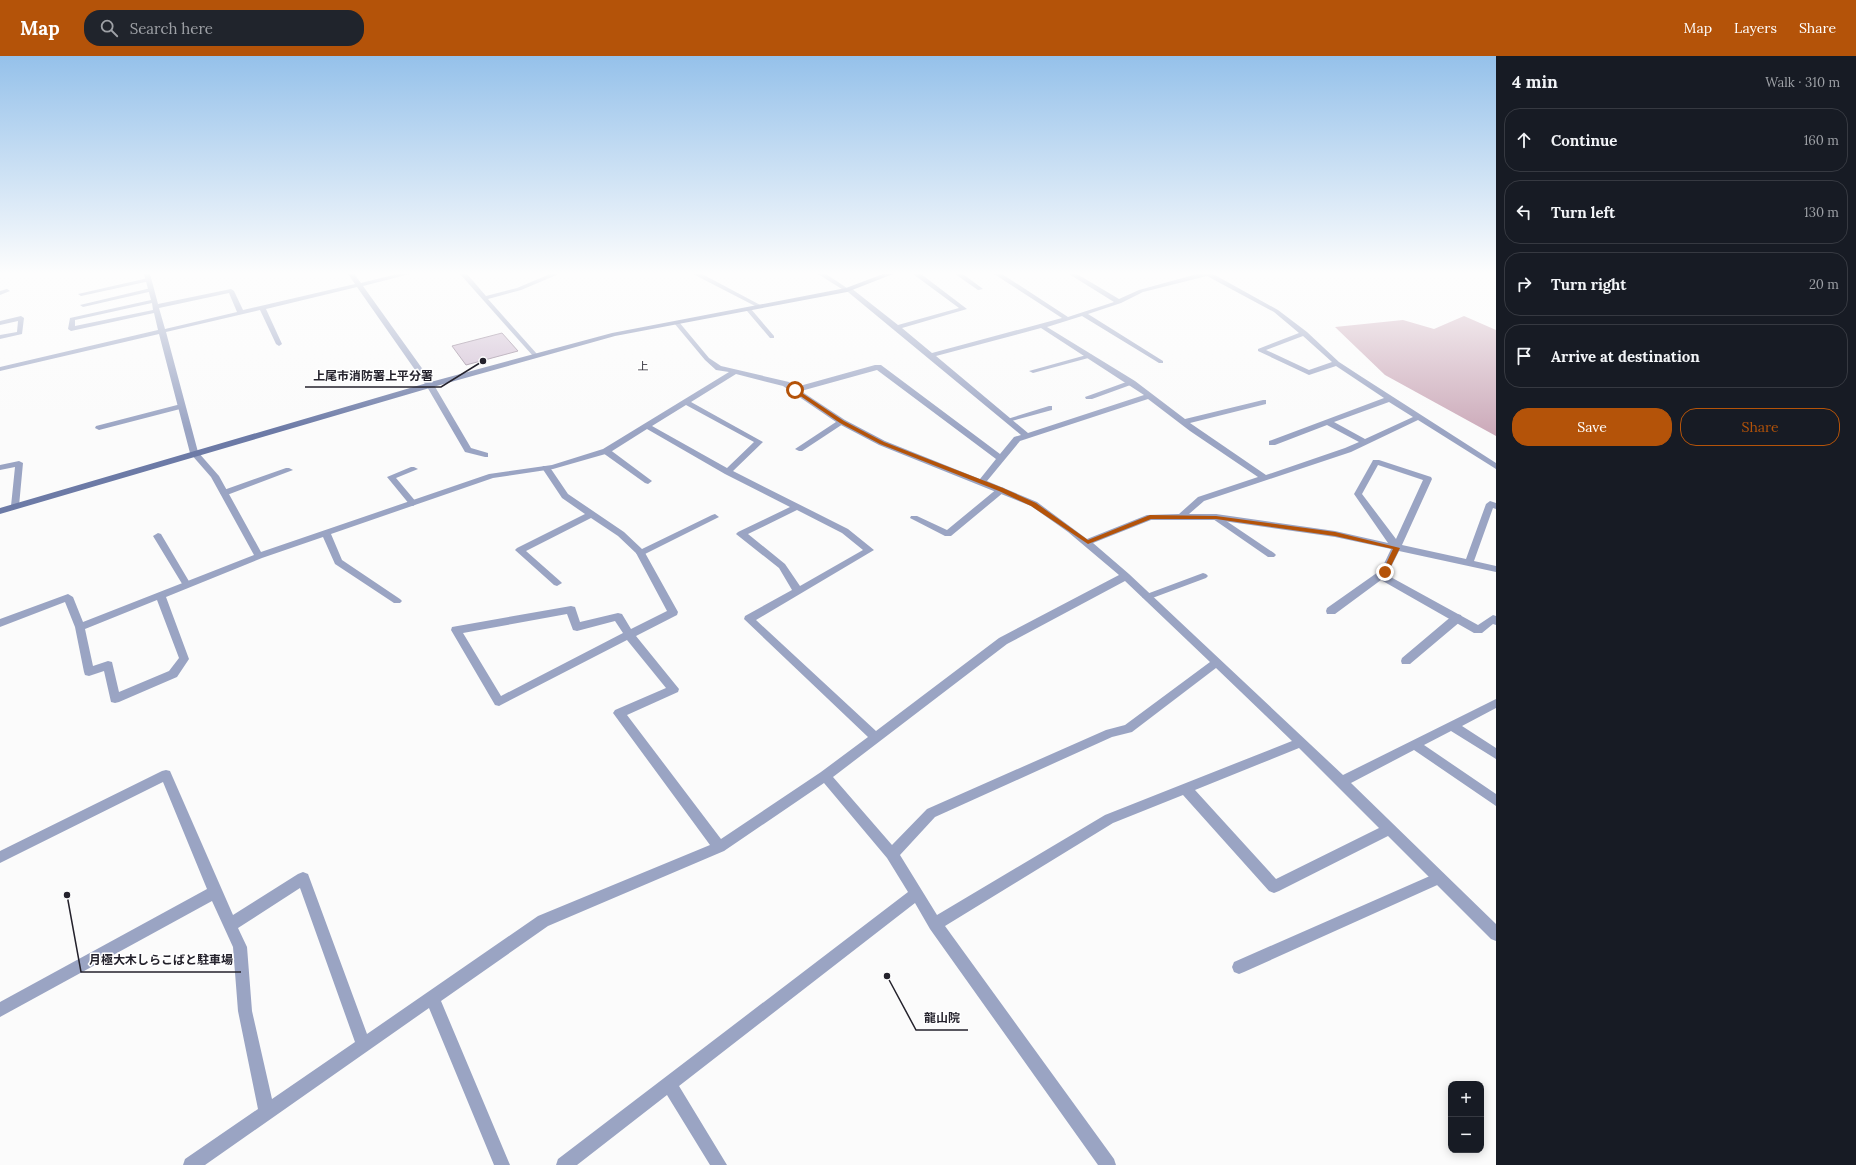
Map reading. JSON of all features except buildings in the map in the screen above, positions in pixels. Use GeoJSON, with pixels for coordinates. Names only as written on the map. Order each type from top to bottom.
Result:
{"type":"FeatureCollection","features":[{"type":"Feature","properties":{"kind":"street"},"geometry":{"type":"LineString","coordinates":[[0,337],[20,332],[20,326]]}},
{"type":"Feature","properties":{"kind":"street"},"geometry":{"type":"LineString","coordinates":[[71,326],[71,329],[83,326]]}},
{"type":"Feature","properties":{"kind":"street"},"geometry":{"type":"LineString","coordinates":[[161,326],[194,453],[215,476],[259,556]]}},
{"type":"Feature","properties":{"kind":"street"},"geometry":{"type":"LineString","coordinates":[[0,369],[185,326]]}},
{"type":"Feature","properties":{"kind":"street"},"geometry":{"type":"LineString","coordinates":[[270,326],[279,344]]}},
{"type":"Feature","properties":{"kind":"street"},"geometry":{"type":"LineString","coordinates":[[387,326],[430,385],[468,450],[485,455]]}},
{"type":"Feature","properties":{"kind":"street"},"geometry":{"type":"LineString","coordinates":[[509,326],[535,355]]}},
{"type":"Feature","properties":{"kind":"street"},"geometry":{"type":"LineString","coordinates":[[0,511],[194,453],[535,355],[614,334],[661,326]]}},
{"type":"Feature","properties":{"kind":"street"},"geometry":{"type":"LineString","coordinates":[[679,326],[707,359],[719,368],[733,373],[780,382],[795,390],[842,422],[882,443],[1034,504],[1088,542],[1148,596],[1301,742],[1496,934]]}},
{"type":"Feature","properties":{"kind":"street"},"geometry":{"type":"LineString","coordinates":[[762,326],[772,337]]}},
{"type":"Feature","properties":{"kind":"street"},"geometry":{"type":"LineString","coordinates":[[897,327],[902,326]]}},
{"type":"Feature","properties":{"kind":"street"},"geometry":{"type":"LineString","coordinates":[[931,355],[1042,326],[1132,383],[1184,422],[1265,478]]}},
{"type":"Feature","properties":{"kind":"street"},"geometry":{"type":"LineString","coordinates":[[1102,326],[1161,362]]}},
{"type":"Feature","properties":{"kind":"street"},"geometry":{"type":"LineString","coordinates":[[1295,326],[1337,363],[1389,399],[1496,467]]}},
{"type":"Feature","properties":{"kind":"street"},"geometry":{"type":"LineString","coordinates":[[897,327],[1027,436]]}},
{"type":"Feature","properties":{"kind":"street"},"geometry":{"type":"LineString","coordinates":[[1305,333],[1260,350],[1310,373],[1337,363]]}},
{"type":"Feature","properties":{"kind":"street"},"geometry":{"type":"LineString","coordinates":[[1033,371],[1090,356]]}},
{"type":"Feature","properties":{"kind":"street"},"geometry":{"type":"LineString","coordinates":[[795,390],[878,367],[1001,459]]}},
{"type":"Feature","properties":{"kind":"street"},"geometry":{"type":"LineString","coordinates":[[80,627],[259,556],[492,476],[546,468],[606,451],[733,373]]}},
{"type":"Feature","properties":{"kind":"street"},"geometry":{"type":"LineString","coordinates":[[1089,396],[1132,383]]}},
{"type":"Feature","properties":{"kind":"street"},"geometry":{"type":"LineString","coordinates":[[982,482],[1017,439],[1149,396]]}},
{"type":"Feature","properties":{"kind":"street"},"geometry":{"type":"LineString","coordinates":[[1272,443],[1389,399]]}},
{"type":"Feature","properties":{"kind":"street"},"geometry":{"type":"LineString","coordinates":[[684,402],[759,442],[728,472]]}},
{"type":"Feature","properties":{"kind":"street"},"geometry":{"type":"LineString","coordinates":[[1184,422],[1263,402]]}},
{"type":"Feature","properties":{"kind":"street"},"geometry":{"type":"LineString","coordinates":[[99,428],[181,406]]}},
{"type":"Feature","properties":{"kind":"street"},"geometry":{"type":"LineString","coordinates":[[1008,420],[1049,408]]}},
{"type":"Feature","properties":{"kind":"street"},"geometry":{"type":"LineString","coordinates":[[1182,516],[1201,499],[1348,450],[1418,417]]}},
{"type":"Feature","properties":{"kind":"street"},"geometry":{"type":"LineString","coordinates":[[799,450],[842,422]]}},
{"type":"Feature","properties":{"kind":"street"},"geometry":{"type":"LineString","coordinates":[[1327,422],[1365,442]]}},
{"type":"Feature","properties":{"kind":"street"},"geometry":{"type":"LineString","coordinates":[[647,426],[728,472],[845,531],[869,550],[749,619],[876,738]]}},
{"type":"Feature","properties":{"kind":"street"},"geometry":{"type":"LineString","coordinates":[[606,451],[648,481]]}},
{"type":"Feature","properties":{"kind":"street"},"geometry":{"type":"LineString","coordinates":[[1331,611],[1385,572],[1397,548],[1428,479],[1376,462],[1358,494],[1397,548]]}},
{"type":"Feature","properties":{"kind":"street"},"geometry":{"type":"LineString","coordinates":[[0,468],[19,463],[15,506]]}},
{"type":"Feature","properties":{"kind":"street"},"geometry":{"type":"LineString","coordinates":[[546,468],[565,496],[621,534],[641,553],[673,612],[629,635],[499,702],[456,630],[571,610],[577,627],[618,617],[629,635],[674,689],[619,713],[719,847]]}},
{"type":"Feature","properties":{"kind":"street"},"geometry":{"type":"LineString","coordinates":[[413,503],[391,477],[414,469]]}},
{"type":"Feature","properties":{"kind":"street"},"geometry":{"type":"LineString","coordinates":[[224,493],[289,470]]}},
{"type":"Feature","properties":{"kind":"street"},"geometry":{"type":"LineString","coordinates":[[914,518],[948,534],[1001,490]]}},
{"type":"Feature","properties":{"kind":"street"},"geometry":{"type":"LineString","coordinates":[[1469,564],[1490,504],[1496,506]]}},
{"type":"Feature","properties":{"kind":"street"},"geometry":{"type":"LineString","coordinates":[[796,506],[741,534],[782,566],[798,591]]}},
{"type":"Feature","properties":{"kind":"street"},"geometry":{"type":"LineString","coordinates":[[557,583],[520,550],[592,514]]}},
{"type":"Feature","properties":{"kind":"street"},"geometry":{"type":"LineString","coordinates":[[1088,542],[1150,517],[1182,516],[1216,518],[1335,534],[1496,569]]}},
{"type":"Feature","properties":{"kind":"street"},"geometry":{"type":"LineString","coordinates":[[641,553],[715,517]]}},
{"type":"Feature","properties":{"kind":"street"},"geometry":{"type":"LineString","coordinates":[[1216,518],[1271,555]]}},
{"type":"Feature","properties":{"kind":"street"},"geometry":{"type":"LineString","coordinates":[[326,533],[338,562],[397,601]]}},
{"type":"Feature","properties":{"kind":"street"},"geometry":{"type":"LineString","coordinates":[[158,536],[187,585]]}},
{"type":"Feature","properties":{"kind":"street"},"geometry":{"type":"LineString","coordinates":[[1380,575],[1478,630],[1493,619],[1496,620]]}},
{"type":"Feature","properties":{"kind":"street"},"geometry":{"type":"LineString","coordinates":[[191,1165],[543,921],[719,847],[825,776],[1003,641],[1126,576]]}},
{"type":"Feature","properties":{"kind":"street"},"geometry":{"type":"LineString","coordinates":[[1148,596],[1203,576]]}},
{"type":"Feature","properties":{"kind":"street"},"geometry":{"type":"LineString","coordinates":[[0,623],[68,597],[80,627],[89,672],[108,665],[115,699],[173,674],[184,659],[160,595]]}},
{"type":"Feature","properties":{"kind":"street"},"geometry":{"type":"LineString","coordinates":[[1406,661],[1457,618]]}},
{"type":"Feature","properties":{"kind":"street"},"geometry":{"type":"LineString","coordinates":[[892,854],[931,813],[1110,733],[1128,729],[1216,662]]}},
{"type":"Feature","properties":{"kind":"street"},"geometry":{"type":"LineString","coordinates":[[1342,782],[1496,703]]}},
{"type":"Feature","properties":{"kind":"street"},"geometry":{"type":"LineString","coordinates":[[1451,725],[1496,754]]}},
{"type":"Feature","properties":{"kind":"street"},"geometry":{"type":"LineString","coordinates":[[935,924],[1109,819],[1301,742]]}},
{"type":"Feature","properties":{"kind":"street"},"geometry":{"type":"LineString","coordinates":[[1414,744],[1496,801]]}},
{"type":"Feature","properties":{"kind":"street"},"geometry":{"type":"LineString","coordinates":[[0,857],[166,775],[215,892],[240,947],[245,1011],[267,1112]]}},
{"type":"Feature","properties":{"kind":"street"},"geometry":{"type":"LineString","coordinates":[[825,776],[892,854],[935,924],[1108,1165]]}},
{"type":"Feature","properties":{"kind":"street"},"geometry":{"type":"LineString","coordinates":[[1186,789],[1274,887],[1389,829]]}},
{"type":"Feature","properties":{"kind":"street"},"geometry":{"type":"LineString","coordinates":[[230,925],[303,878],[364,1045]]}},
{"type":"Feature","properties":{"kind":"street"},"geometry":{"type":"LineString","coordinates":[[1239,967],[1439,878]]}},
{"type":"Feature","properties":{"kind":"street"},"geometry":{"type":"LineString","coordinates":[[0,1010],[215,892]]}},
{"type":"Feature","properties":{"kind":"street"},"geometry":{"type":"LineString","coordinates":[[564,1165],[916,894]]}},
{"type":"Feature","properties":{"kind":"street"},"geometry":{"type":"LineString","coordinates":[[432,997],[502,1165]]}},
{"type":"Feature","properties":{"kind":"street"},"geometry":{"type":"LineString","coordinates":[[669,1084],[719,1165]]}},
{"type":"Feature","properties":{"kind":"shaded area"},"geometry":{"type":"Polygon","coordinates":[[[1423,326],[1434,329],[1441,326],[1486,326],[1496,330],[1496,436],[1385,375],[1335,327],[1423,326]]]}},
{"type":"Feature","properties":{"kind":"place","name":"上尾市消防署上平分署"},"geometry":{"type":"Point","coordinates":[483,361]}},
{"type":"Feature","properties":{"kind":"place","name":"月極大木しらこばと駐車場"},"geometry":{"type":"Point","coordinates":[67,895]}},
{"type":"Feature","properties":{"kind":"place","name":"龍山院"},"geometry":{"type":"Point","coordinates":[887,976]}},
{"type":"Feature","properties":{"kind":"district","name":"上"},"geometry":{"type":"Point","coordinates":[643,366]}},
{"type":"Feature","properties":{"kind":"route"},"geometry":{"type":"LineString","coordinates":[[795,390],[842,422],[882,443],[1034,504],[1088,542],[1150,517],[1182,516],[1216,518],[1335,534],[1397,548],[1385,572]]}}]}
